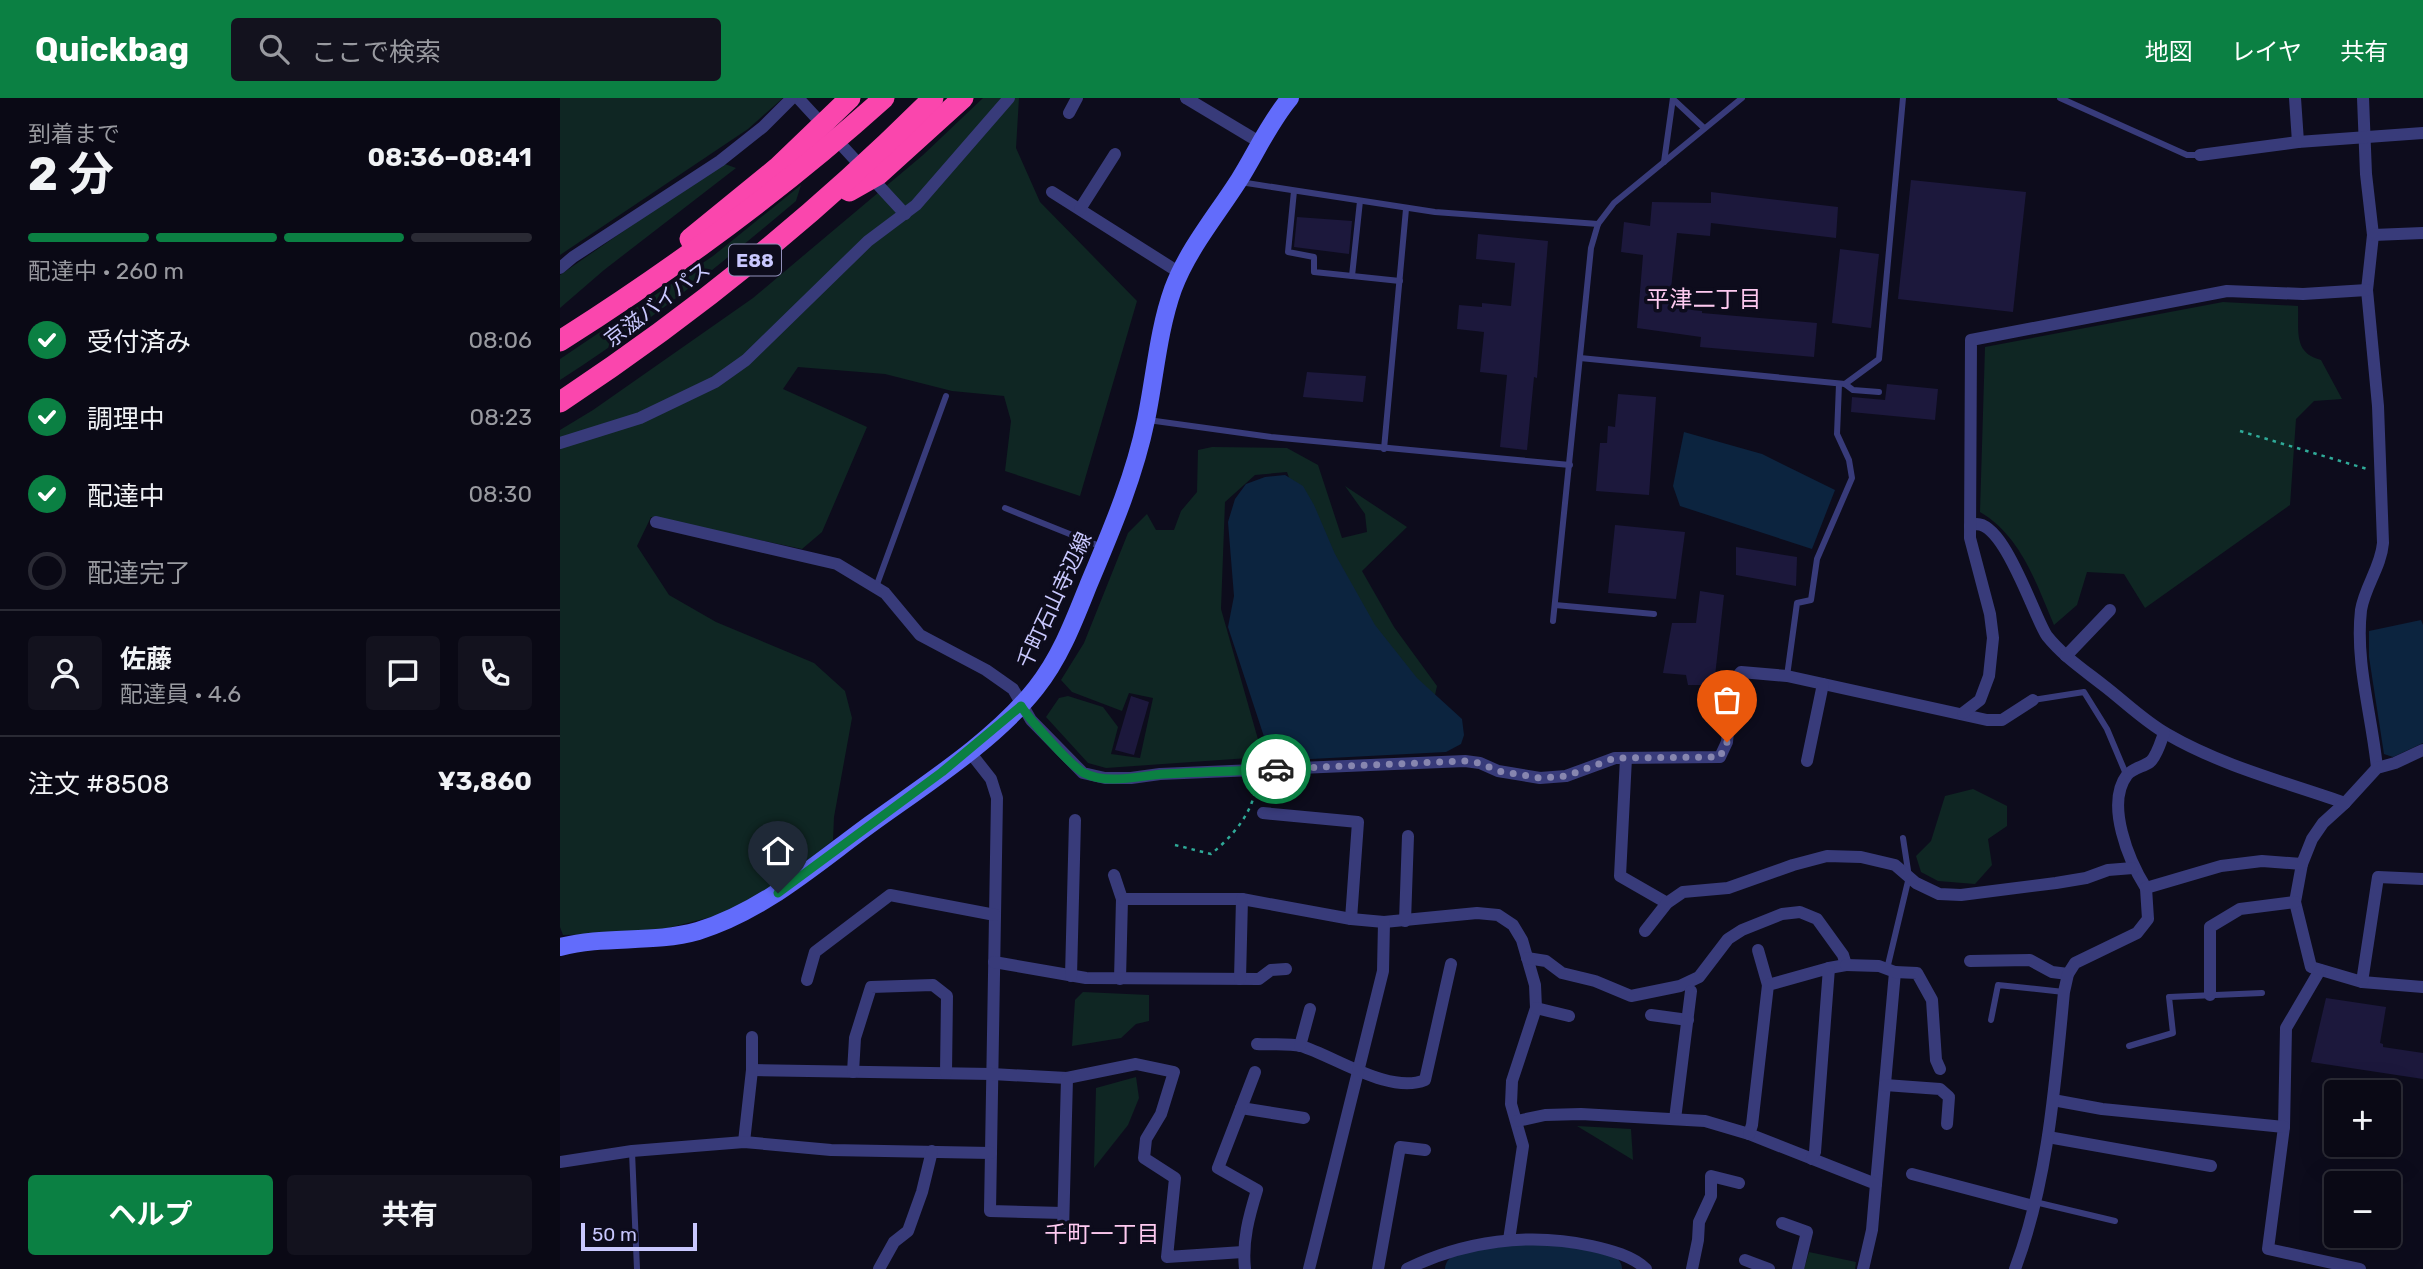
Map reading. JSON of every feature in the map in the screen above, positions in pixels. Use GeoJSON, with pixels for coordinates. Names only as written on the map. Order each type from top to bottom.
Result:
{"type":"FeatureCollection","features":[{"type":"Feature","properties":{"kind":"highway"},"geometry":{"type":"LineString","coordinates":[[588,323],[776,168],[850,98]]}},
{"type":"Feature","properties":{"kind":"highway","name":"京滋バイパス"},"geometry":{"type":"LineString","coordinates":[[560,341],[643,288],[744,216],[811,163],[884,98]]}},
{"type":"Feature","properties":{"kind":"highway","name":"京滋バイパス"},"geometry":{"type":"LineString","coordinates":[[560,402],[685,315],[815,211],[933,98]]}},
{"type":"Feature","properties":{"kind":"highway"},"geometry":{"type":"LineString","coordinates":[[815,211],[880,174],[963,98]]}},
{"type":"Feature","properties":{"kind":"main road","name":"千町石山寺辺線"},"geometry":{"type":"LineString","coordinates":[[560,947],[586,942],[666,938],[698,931],[730,919],[778,893],[969,751],[1021,706],[1038,686],[1057,655],[1122,506],[1146,420],[1166,315],[1180,273],[1278,113],[1290,98]]}},
{"type":"Feature","properties":{"kind":"street"},"geometry":{"type":"LineString","coordinates":[[560,268],[720,161],[763,127],[792,98]]}},
{"type":"Feature","properties":{"kind":"street"},"geometry":{"type":"LineString","coordinates":[[560,443],[640,418],[715,382],[746,360],[868,241],[905,214],[955,163],[1009,98]]}},
{"type":"Feature","properties":{"kind":"street"},"geometry":{"type":"LineString","coordinates":[[1069,113],[1077,98]]}},
{"type":"Feature","properties":{"kind":"street"},"geometry":{"type":"LineString","coordinates":[[1186,98],[1261,143]]}},
{"type":"Feature","properties":{"kind":"street"},"geometry":{"type":"LineString","coordinates":[[2295,98],[2298,142]]}},
{"type":"Feature","properties":{"kind":"street"},"geometry":{"type":"LineString","coordinates":[[2363,98],[2366,174],[2373,235],[2367,290],[2381,473],[2382,557],[2366,590],[2361,611],[2361,660],[2377,768]]}},
{"type":"Feature","properties":{"kind":"street"},"geometry":{"type":"LineString","coordinates":[[801,101],[905,214]]}},
{"type":"Feature","properties":{"kind":"street"},"geometry":{"type":"LineString","coordinates":[[2200,155],[2298,142],[2423,133]]}},
{"type":"Feature","properties":{"kind":"street"},"geometry":{"type":"LineString","coordinates":[[1080,209],[1115,154]]}},
{"type":"Feature","properties":{"kind":"street"},"geometry":{"type":"LineString","coordinates":[[1052,192],[1180,273]]}},
{"type":"Feature","properties":{"kind":"street"},"geometry":{"type":"LineString","coordinates":[[2373,235],[2423,233]]}},
{"type":"Feature","properties":{"kind":"street"},"geometry":{"type":"LineString","coordinates":[[1963,713],[1980,701],[1989,676],[1993,638],[1990,614],[1970,538],[1971,340],[2227,291],[2303,294],[2367,290]]}},
{"type":"Feature","properties":{"kind":"street"},"geometry":{"type":"LineString","coordinates":[[656,522],[837,564],[885,593],[920,635],[986,670],[1013,689],[1031,720],[1083,772],[1104,778],[1465,761],[1480,763],[1498,771],[1540,778],[1566,776],[1615,758],[1720,757],[1727,742],[1733,681],[1741,672],[1787,676],[1986,720],[2002,720],[2034,701]]}},
{"type":"Feature","properties":{"kind":"street"},"geometry":{"type":"LineString","coordinates":[[1970,526],[1983,524],[2011,558],[2046,635],[2066,656],[2164,733],[2208,756],[2345,803]]}},
{"type":"Feature","properties":{"kind":"street"},"geometry":{"type":"LineString","coordinates":[[2066,656],[2110,610]]}},
{"type":"Feature","properties":{"kind":"street"},"geometry":{"type":"LineString","coordinates":[[1807,761],[1823,684]]}},
{"type":"Feature","properties":{"kind":"street"},"geometry":{"type":"LineString","coordinates":[[2015,1269],[2034,1204],[2048,1137],[2068,974],[2075,962],[2137,933],[2148,919],[2146,888],[2133,868],[2120,826],[2122,785],[2127,776],[2152,761],[2164,733]]}},
{"type":"Feature","properties":{"kind":"street"},"geometry":{"type":"LineString","coordinates":[[2423,750],[2377,768],[2323,823],[2312,839],[2302,864],[2295,902],[2311,967],[2362,982],[2423,987]]}},
{"type":"Feature","properties":{"kind":"street"},"geometry":{"type":"LineString","coordinates":[[969,751],[991,779],[997,798],[990,1211],[1063,1213]]}},
{"type":"Feature","properties":{"kind":"street"},"geometry":{"type":"LineString","coordinates":[[1626,758],[1619,876],[1667,903]]}},
{"type":"Feature","properties":{"kind":"street"},"geometry":{"type":"LineString","coordinates":[[1263,813],[1358,822],[1351,919]]}},
{"type":"Feature","properties":{"kind":"street"},"geometry":{"type":"LineString","coordinates":[[1071,976],[1075,820]]}},
{"type":"Feature","properties":{"kind":"street"},"geometry":{"type":"LineString","coordinates":[[1405,920],[1408,836]]}},
{"type":"Feature","properties":{"kind":"street"},"geometry":{"type":"LineString","coordinates":[[1645,932],[1667,903],[1683,892],[1728,888],[1827,856],[1861,857],[1895,865],[1916,883],[1939,894],[1961,895],[2056,883],[2086,878],[2108,870],[2133,868]]}},
{"type":"Feature","properties":{"kind":"street"},"geometry":{"type":"LineString","coordinates":[[2146,888],[2221,866],[2262,861],[2302,864]]}},
{"type":"Feature","properties":{"kind":"street"},"geometry":{"type":"LineString","coordinates":[[1114,875],[1122,899],[1120,979]]}},
{"type":"Feature","properties":{"kind":"street"},"geometry":{"type":"LineString","coordinates":[[2362,982],[2378,877],[2423,879]]}},
{"type":"Feature","properties":{"kind":"street"},"geometry":{"type":"LineString","coordinates":[[807,980],[815,952],[890,895],[995,915]]}},
{"type":"Feature","properties":{"kind":"street"},"geometry":{"type":"LineString","coordinates":[[1122,899],[1242,899],[1351,919],[1384,922],[1477,913],[1498,915],[1513,925],[1522,940],[1535,985],[1536,1008],[1512,1081],[1511,1104],[1523,1146],[1509,1240]]}},
{"type":"Feature","properties":{"kind":"street"},"geometry":{"type":"LineString","coordinates":[[1240,979],[1242,899]]}},
{"type":"Feature","properties":{"kind":"street"},"geometry":{"type":"LineString","coordinates":[[2210,995],[2210,927],[2240,909],[2295,902]]}},
{"type":"Feature","properties":{"kind":"street"},"geometry":{"type":"LineString","coordinates":[[1527,958],[1545,961],[1563,973],[1595,981],[1631,996],[1680,986],[1699,977],[1728,939],[1742,930],[1783,914],[1800,912],[1817,919],[1843,955],[1846,965]]}},
{"type":"Feature","properties":{"kind":"street"},"geometry":{"type":"LineString","coordinates":[[1309,1269],[1356,1071],[1383,971],[1384,922]]}},
{"type":"Feature","properties":{"kind":"street"},"geometry":{"type":"LineString","coordinates":[[1749,1134],[1768,985],[1758,950]]}},
{"type":"Feature","properties":{"kind":"street"},"geometry":{"type":"LineString","coordinates":[[1970,961],[2030,960],[2052,972],[2068,974]]}},
{"type":"Feature","properties":{"kind":"street"},"geometry":{"type":"LineString","coordinates":[[994,962],[1071,976],[1120,979],[1259,979],[1271,970],[1286,969]]}},
{"type":"Feature","properties":{"kind":"street"},"geometry":{"type":"LineString","coordinates":[[1257,1044],[1300,1046],[1356,1071],[1413,1085],[1424,1080],[1451,964]]}},
{"type":"Feature","properties":{"kind":"street"},"geometry":{"type":"LineString","coordinates":[[1768,985],[1846,965],[1879,966],[1891,971],[1917,974],[1932,1000],[1936,1060],[1940,1069]]}},
{"type":"Feature","properties":{"kind":"street"},"geometry":{"type":"LineString","coordinates":[[1812,1159],[1815,1152],[1829,968]]}},
{"type":"Feature","properties":{"kind":"street"},"geometry":{"type":"LineString","coordinates":[[2320,970],[2286,1028],[2284,1127],[2268,1249],[2360,1269]]}},
{"type":"Feature","properties":{"kind":"street"},"geometry":{"type":"LineString","coordinates":[[1863,1269],[1872,1230],[1885,1085],[1891,971]]}},
{"type":"Feature","properties":{"kind":"street"},"geometry":{"type":"LineString","coordinates":[[853,1072],[855,1038],[871,987],[933,985],[947,996],[946,1073]]}},
{"type":"Feature","properties":{"kind":"street"},"geometry":{"type":"LineString","coordinates":[[1675,1119],[1691,991]]}},
{"type":"Feature","properties":{"kind":"street"},"geometry":{"type":"LineString","coordinates":[[1536,1008],[1569,1016]]}},
{"type":"Feature","properties":{"kind":"street"},"geometry":{"type":"LineString","coordinates":[[1300,1046],[1310,1009]]}},
{"type":"Feature","properties":{"kind":"street"},"geometry":{"type":"LineString","coordinates":[[1651,1016],[1688,1020]]}},
{"type":"Feature","properties":{"kind":"street"},"geometry":{"type":"LineString","coordinates":[[744,1142],[752,1070],[752,1037]]}},
{"type":"Feature","properties":{"kind":"street"},"geometry":{"type":"LineString","coordinates":[[752,1070],[1067,1078],[1136,1064],[1174,1072],[1161,1114],[1146,1139],[1144,1158],[1175,1178],[1167,1257],[1243,1252]]}},
{"type":"Feature","properties":{"kind":"street"},"geometry":{"type":"LineString","coordinates":[[1245,1269],[1243,1252],[1247,1222],[1257,1190],[1217,1168],[1255,1072]]}},
{"type":"Feature","properties":{"kind":"street"},"geometry":{"type":"LineString","coordinates":[[1063,1231],[1067,1078]]}},
{"type":"Feature","properties":{"kind":"street"},"geometry":{"type":"LineString","coordinates":[[1885,1085],[1940,1089],[1949,1097],[1947,1124]]}},
{"type":"Feature","properties":{"kind":"street"},"geometry":{"type":"LineString","coordinates":[[2053,1100],[2102,1109],[2284,1127]]}},
{"type":"Feature","properties":{"kind":"street"},"geometry":{"type":"LineString","coordinates":[[1241,1108],[1304,1118]]}},
{"type":"Feature","properties":{"kind":"street"},"geometry":{"type":"LineString","coordinates":[[1517,1121],[1545,1115],[1581,1114],[1705,1121],[1749,1134],[1876,1184]]}},
{"type":"Feature","properties":{"kind":"street"},"geometry":{"type":"LineString","coordinates":[[2048,1137],[2211,1166]]}},
{"type":"Feature","properties":{"kind":"street"},"geometry":{"type":"LineString","coordinates":[[560,1162],[632,1152],[744,1142],[831,1150],[991,1153]]}},
{"type":"Feature","properties":{"kind":"street"},"geometry":{"type":"LineString","coordinates":[[1378,1269],[1400,1147],[1425,1150]]}},
{"type":"Feature","properties":{"kind":"street"},"geometry":{"type":"LineString","coordinates":[[879,1269],[894,1242],[908,1231],[932,1152]]}},
{"type":"Feature","properties":{"kind":"street"},"geometry":{"type":"LineString","coordinates":[[1912,1174],[2034,1204]]}},
{"type":"Feature","properties":{"kind":"street"},"geometry":{"type":"LineString","coordinates":[[1692,1269],[1699,1222],[1711,1196],[1711,1176],[1739,1183]]}},
{"type":"Feature","properties":{"kind":"street"},"geometry":{"type":"LineString","coordinates":[[1783,1223],[1807,1232],[1798,1269]]}},
{"type":"Feature","properties":{"kind":"street"},"geometry":{"type":"LineString","coordinates":[[1407,1269],[1465,1247],[1509,1240],[1575,1242],[1611,1250],[1646,1269]]}},
{"type":"Feature","properties":{"kind":"street"},"geometry":{"type":"LineString","coordinates":[[1745,1260],[1769,1269]]}},
{"type":"Feature","properties":{"kind":"lane"},"geometry":{"type":"LineString","coordinates":[[1673,98],[1704,128]]}},
{"type":"Feature","properties":{"kind":"lane"},"geometry":{"type":"LineString","coordinates":[[1664,162],[1673,98]]}},
{"type":"Feature","properties":{"kind":"lane"},"geometry":{"type":"LineString","coordinates":[[1553,621],[1591,248],[1598,224],[1614,203],[1742,98]]}},
{"type":"Feature","properties":{"kind":"lane"},"geometry":{"type":"LineString","coordinates":[[1842,384],[1879,359],[1903,98]]}},
{"type":"Feature","properties":{"kind":"lane"},"geometry":{"type":"LineString","coordinates":[[2060,98],[2187,155],[2200,155]]}},
{"type":"Feature","properties":{"kind":"lane"},"geometry":{"type":"LineString","coordinates":[[1238,182],[1406,209],[1598,224]]}},
{"type":"Feature","properties":{"kind":"lane"},"geometry":{"type":"LineString","coordinates":[[1294,191],[1288,253],[1314,257],[1314,272],[1400,281]]}},
{"type":"Feature","properties":{"kind":"lane"},"geometry":{"type":"LineString","coordinates":[[1352,276],[1360,201]]}},
{"type":"Feature","properties":{"kind":"lane"},"geometry":{"type":"LineString","coordinates":[[1384,449],[1406,209]]}},
{"type":"Feature","properties":{"kind":"lane"},"geometry":{"type":"LineString","coordinates":[[1580,358],[1842,384],[1853,390],[1879,392]]}},
{"type":"Feature","properties":{"kind":"lane"},"geometry":{"type":"LineString","coordinates":[[1787,676],[1797,603],[1811,600],[1817,559],[1852,478],[1849,460],[1837,433],[1842,384]]}},
{"type":"Feature","properties":{"kind":"lane"},"geometry":{"type":"LineString","coordinates":[[876,587],[946,396]]}},
{"type":"Feature","properties":{"kind":"lane"},"geometry":{"type":"LineString","coordinates":[[1146,420],[1384,449],[1570,465]]}},
{"type":"Feature","properties":{"kind":"lane"},"geometry":{"type":"LineString","coordinates":[[1005,508],[1104,548]]}},
{"type":"Feature","properties":{"kind":"lane"},"geometry":{"type":"LineString","coordinates":[[1555,605],[1654,614]]}},
{"type":"Feature","properties":{"kind":"lane"},"geometry":{"type":"LineString","coordinates":[[2034,701],[2084,692],[2107,729],[2127,776]]}},
{"type":"Feature","properties":{"kind":"lane"},"geometry":{"type":"LineString","coordinates":[[1891,971],[1909,877],[1903,838]]}},
{"type":"Feature","properties":{"kind":"lane"},"geometry":{"type":"LineString","coordinates":[[1991,1020],[1998,985],[2064,992]]}},
{"type":"Feature","properties":{"kind":"lane"},"geometry":{"type":"LineString","coordinates":[[2129,1046],[2173,1032],[2169,997],[2262,993]]}},
{"type":"Feature","properties":{"kind":"lane"},"geometry":{"type":"LineString","coordinates":[[632,1152],[637,1269]]}},
{"type":"Feature","properties":{"kind":"lane"},"geometry":{"type":"LineString","coordinates":[[2034,1204],[2115,1221]]}},
{"type":"Feature","properties":{"kind":"path"},"geometry":{"type":"LineString","coordinates":[[2240,431],[2381,473]]}},
{"type":"Feature","properties":{"kind":"path"},"geometry":{"type":"LineString","coordinates":[[1175,845],[1211,854],[1229,839],[1255,794],[1256,770]]}},
{"type":"Feature","properties":{"kind":"green space"},"geometry":{"type":"Polygon","coordinates":[[[560,98],[783,98],[748,129],[560,255],[560,98]]]}},
{"type":"Feature","properties":{"kind":"green space"},"geometry":{"type":"Polygon","coordinates":[[[983,98],[1019,98],[1016,148],[1040,202],[1137,301],[1080,496],[1005,471],[1011,421],[1004,396],[952,391],[885,374],[798,367],[783,389],[867,427],[822,532],[802,549],[651,517],[637,546],[669,595],[716,622],[814,663],[845,691],[852,718],[834,817],[833,840],[786,880],[731,912],[648,933],[563,935],[560,927],[560,430],[593,410],[753,298],[923,155],[983,98]]]}},
{"type":"Feature","properties":{"kind":"green space"},"geometry":{"type":"Polygon","coordinates":[[[722,163],[736,168],[604,270],[560,308],[560,275],[722,163]]]}},
{"type":"Feature","properties":{"kind":"green space"},"geometry":{"type":"Polygon","coordinates":[[[801,185],[796,201],[739,249],[651,317],[560,380],[560,359],[713,256],[801,185]]]}},
{"type":"Feature","properties":{"kind":"green space"},"geometry":{"type":"Polygon","coordinates":[[[2223,302],[2298,306],[2299,340],[2306,352],[2321,360],[2342,399],[2314,401],[2296,419],[2290,505],[2145,608],[2124,574],[2087,572],[2077,605],[2054,625],[2017,547],[1994,522],[1980,512],[1985,347],[2223,302]]]}},
{"type":"Feature","properties":{"kind":"green space"},"geometry":{"type":"Polygon","coordinates":[[[1212,447],[1287,448],[1318,465],[1342,538],[1367,532],[1365,514],[1345,486],[1407,527],[1362,571],[1394,627],[1437,686],[1433,704],[1371,638],[1305,524],[1287,472],[1255,475],[1225,502],[1221,609],[1263,757],[1106,768],[1088,763],[1046,717],[1059,698],[1068,696],[1103,707],[1118,727],[1111,754],[1140,758],[1153,698],[1129,693],[1122,711],[1072,692],[1061,680],[1084,643],[1128,533],[1147,514],[1156,530],[1174,530],[1181,511],[1197,492],[1198,450],[1212,447]]]}},
{"type":"Feature","properties":{"kind":"green space"},"geometry":{"type":"Polygon","coordinates":[[[1973,789],[2007,806],[2007,826],[1988,839],[1992,865],[1975,884],[1938,881],[1921,872],[1916,856],[1931,841],[1945,796],[1973,789]]]}},
{"type":"Feature","properties":{"kind":"green space"},"geometry":{"type":"Polygon","coordinates":[[[1083,992],[1149,995],[1149,1021],[1136,1024],[1121,1038],[1072,1046],[1075,1000],[1083,992]]]}},
{"type":"Feature","properties":{"kind":"green space"},"geometry":{"type":"Polygon","coordinates":[[[1136,1077],[1139,1098],[1128,1125],[1094,1168],[1096,1088],[1136,1077]]]}},
{"type":"Feature","properties":{"kind":"green space"},"geometry":{"type":"Polygon","coordinates":[[[1577,1126],[1631,1129],[1633,1160],[1577,1126]]]}},
{"type":"Feature","properties":{"kind":"green space"},"geometry":{"type":"Polygon","coordinates":[[[1809,1252],[1856,1262],[1855,1269],[1804,1269],[1809,1252]]]}},
{"type":"Feature","properties":{"kind":"water"},"geometry":{"type":"Polygon","coordinates":[[[1684,432],[1762,454],[1835,490],[1812,549],[1680,506],[1673,486],[1684,432]]]}},
{"type":"Feature","properties":{"kind":"water"},"geometry":{"type":"Polygon","coordinates":[[[1285,475],[1303,486],[1335,554],[1375,625],[1417,678],[1462,719],[1464,735],[1461,744],[1446,752],[1272,761],[1228,627],[1234,596],[1228,522],[1235,499],[1246,484],[1265,477],[1285,475]]]}},
{"type":"Feature","properties":{"kind":"water"},"geometry":{"type":"Polygon","coordinates":[[[2421,620],[2423,743],[2393,757],[2384,754],[2369,657],[2369,631],[2421,620]]]}},
{"type":"Feature","properties":{"kind":"building"},"geometry":{"type":"Polygon","coordinates":[[[1911,180],[2026,192],[2013,312],[1898,299],[1911,180]]]}},
{"type":"Feature","properties":{"kind":"building"},"geometry":{"type":"Polygon","coordinates":[[[1711,192],[1838,207],[1836,238],[1711,223],[1710,236],[1677,233],[1669,307],[1702,313],[1817,323],[1814,357],[1700,347],[1701,337],[1637,328],[1643,255],[1621,252],[1624,222],[1650,226],[1652,202],[1711,203],[1711,192]]]}},
{"type":"Feature","properties":{"kind":"building"},"geometry":{"type":"Polygon","coordinates":[[[1297,217],[1352,221],[1349,254],[1294,247],[1297,217]]]}},
{"type":"Feature","properties":{"kind":"building"},"geometry":{"type":"Polygon","coordinates":[[[1478,234],[1548,241],[1537,378],[1534,377],[1527,450],[1500,447],[1507,375],[1480,372],[1484,332],[1457,329],[1459,305],[1482,307],[1482,303],[1511,306],[1515,263],[1476,259],[1478,234]]]}},
{"type":"Feature","properties":{"kind":"building"},"geometry":{"type":"Polygon","coordinates":[[[1840,249],[1879,254],[1871,328],[1832,323],[1840,249]]]}},
{"type":"Feature","properties":{"kind":"building"},"geometry":{"type":"Polygon","coordinates":[[[1307,372],[1366,376],[1363,402],[1303,397],[1307,372]]]}},
{"type":"Feature","properties":{"kind":"building"},"geometry":{"type":"Polygon","coordinates":[[[1887,384],[1938,389],[1935,420],[1851,412],[1852,397],[1885,400],[1887,384]]]}},
{"type":"Feature","properties":{"kind":"building"},"geometry":{"type":"Polygon","coordinates":[[[1618,394],[1656,397],[1649,495],[1596,491],[1600,443],[1607,443],[1608,426],[1615,427],[1618,394]]]}},
{"type":"Feature","properties":{"kind":"building"},"geometry":{"type":"Polygon","coordinates":[[[1615,525],[1685,532],[1676,599],[1608,593],[1615,525]]]}},
{"type":"Feature","properties":{"kind":"building"},"geometry":{"type":"Polygon","coordinates":[[[1736,547],[1797,557],[1796,586],[1736,575],[1736,547]]]}},
{"type":"Feature","properties":{"kind":"building"},"geometry":{"type":"Polygon","coordinates":[[[1700,591],[1724,595],[1714,685],[1688,685],[1686,675],[1663,673],[1672,623],[1696,623],[1700,591]]]}},
{"type":"Feature","properties":{"kind":"building"},"geometry":{"type":"Polygon","coordinates":[[[1131,696],[1149,702],[1134,755],[1115,750],[1131,696]]]}},
{"type":"Feature","properties":{"kind":"building"},"geometry":{"type":"Polygon","coordinates":[[[2326,998],[2386,1007],[2380,1043],[2383,1047],[2423,1053],[2423,1079],[2311,1062],[2326,998]]]}},
{"type":"Feature","properties":{"kind":"waterway"},"geometry":{"type":"LineString","coordinates":[[1459,1269],[1496,1260],[1534,1256],[1573,1259],[1608,1269]]}},
{"type":"Feature","properties":{"kind":"way so far"},"geometry":{"type":"LineString","coordinates":[[1276,769],[1465,761],[1480,763],[1498,771],[1540,778],[1566,776],[1615,758],[1720,757],[1727,742]]}},
{"type":"Feature","properties":{"kind":"district","name":"平津二丁目"},"geometry":{"type":"Point","coordinates":[1704,299]}},
{"type":"Feature","properties":{"kind":"district","name":"千町一丁目"},"geometry":{"type":"Point","coordinates":[1102,1234]}},
{"type":"Feature","properties":{"kind":"route"},"geometry":{"type":"LineString","coordinates":[[778,893],[942,772],[1021,706],[1031,720],[1083,772],[1104,778],[1276,769]]}}]}
